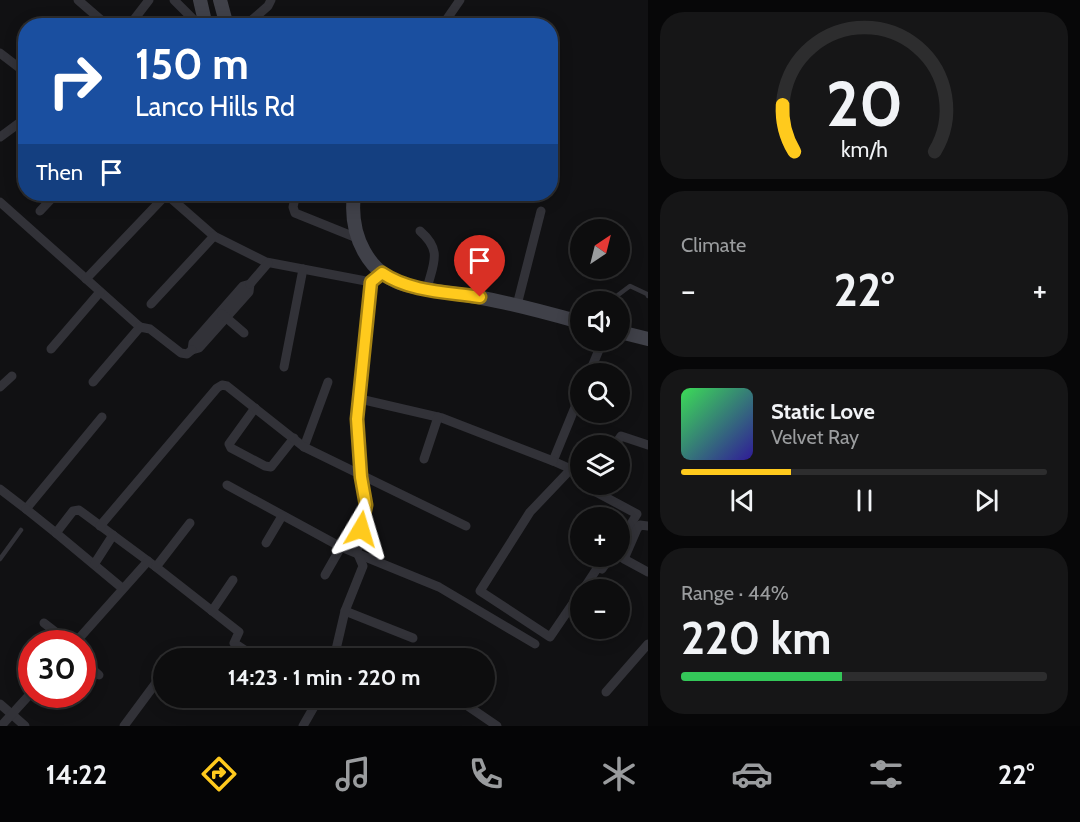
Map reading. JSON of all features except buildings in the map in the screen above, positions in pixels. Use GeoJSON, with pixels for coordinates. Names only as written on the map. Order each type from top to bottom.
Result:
{"type":"FeatureCollection","features":[{"type":"Feature","properties":{"kind":"street"},"geometry":{"type":"LineString","coordinates":[[78,0],[99,18]]}},
{"type":"Feature","properties":{"kind":"street"},"geometry":{"type":"LineString","coordinates":[[135,18],[149,0]]}},
{"type":"Feature","properties":{"kind":"street"},"geometry":{"type":"LineString","coordinates":[[174,0],[192,18]]}},
{"type":"Feature","properties":{"kind":"street"},"geometry":{"type":"LineString","coordinates":[[200,0],[204,18]]}},
{"type":"Feature","properties":{"kind":"street"},"geometry":{"type":"LineString","coordinates":[[220,0],[225,18]]}},
{"type":"Feature","properties":{"kind":"street"},"geometry":{"type":"LineString","coordinates":[[254,18],[268,6],[271,0]]}},
{"type":"Feature","properties":{"kind":"street"},"geometry":{"type":"LineString","coordinates":[[448,18],[460,0]]}},
{"type":"Feature","properties":{"kind":"street"},"geometry":{"type":"LineString","coordinates":[[0,53],[18,67]]}},
{"type":"Feature","properties":{"kind":"street"},"geometry":{"type":"LineString","coordinates":[[0,137],[18,124]]}},
{"type":"Feature","properties":{"kind":"street"},"geometry":{"type":"LineString","coordinates":[[40,211],[49,201]]}},
{"type":"Feature","properties":{"kind":"street"},"geometry":{"type":"LineString","coordinates":[[86,279],[160,201]]}},
{"type":"Feature","properties":{"kind":"street"},"geometry":{"type":"LineString","coordinates":[[175,201],[214,236],[268,262],[371,282]]}},
{"type":"Feature","properties":{"kind":"street"},"geometry":{"type":"LineString","coordinates":[[294,201],[295,213],[357,238]]}},
{"type":"Feature","properties":{"kind":"street"},"geometry":{"type":"LineString","coordinates":[[354,201],[353,223],[357,238],[367,257],[382,273],[393,280],[408,286],[517,305],[570,319]]}},
{"type":"Feature","properties":{"kind":"street"},"geometry":{"type":"LineString","coordinates":[[0,202],[140,327],[150,330],[181,353],[187,354],[192,350],[193,343],[208,333],[243,286],[250,284],[268,262]]}},
{"type":"Feature","properties":{"kind":"street"},"geometry":{"type":"LineString","coordinates":[[517,305],[541,211]]}},
{"type":"Feature","properties":{"kind":"street"},"geometry":{"type":"LineString","coordinates":[[420,231],[430,239],[435,252],[427,289]]}},
{"type":"Feature","properties":{"kind":"street"},"geometry":{"type":"LineString","coordinates":[[151,304],[214,236]]}},
{"type":"Feature","properties":{"kind":"street"},"geometry":{"type":"LineString","coordinates":[[284,367],[303,269]]}},
{"type":"Feature","properties":{"kind":"street"},"geometry":{"type":"LineString","coordinates":[[336,648],[345,610],[363,566],[357,552],[366,505],[361,477],[357,419],[371,282],[382,273]]}},
{"type":"Feature","properties":{"kind":"street"},"geometry":{"type":"LineString","coordinates":[[51,349],[100,292]]}},
{"type":"Feature","properties":{"kind":"street"},"geometry":{"type":"LineString","coordinates":[[223,315],[244,333]]}},
{"type":"Feature","properties":{"kind":"street"},"geometry":{"type":"LineString","coordinates":[[93,382],[140,327]]}},
{"type":"Feature","properties":{"kind":"street"},"geometry":{"type":"LineString","coordinates":[[630,334],[648,339]]}},
{"type":"Feature","properties":{"kind":"street"},"geometry":{"type":"LineString","coordinates":[[0,387],[12,376]]}},
{"type":"Feature","properties":{"kind":"street"},"geometry":{"type":"LineString","coordinates":[[304,447],[328,381]]}},
{"type":"Feature","properties":{"kind":"street"},"geometry":{"type":"LineString","coordinates":[[100,526],[217,388],[222,385],[227,386],[304,447],[361,477],[466,526]]}},
{"type":"Feature","properties":{"kind":"street"},"geometry":{"type":"LineString","coordinates":[[360,399],[438,417],[553,461],[570,475]]}},
{"type":"Feature","properties":{"kind":"street"},"geometry":{"type":"LineString","coordinates":[[255,408],[229,444],[231,448],[271,467],[294,438]]}},
{"type":"Feature","properties":{"kind":"street"},"geometry":{"type":"LineString","coordinates":[[26,509],[102,417]]}},
{"type":"Feature","properties":{"kind":"street"},"geometry":{"type":"LineString","coordinates":[[424,459],[438,417]]}},
{"type":"Feature","properties":{"kind":"street"},"geometry":{"type":"LineString","coordinates":[[553,461],[570,419]]}},
{"type":"Feature","properties":{"kind":"street"},"geometry":{"type":"LineString","coordinates":[[630,439],[648,445]]}},
{"type":"Feature","properties":{"kind":"street"},"geometry":{"type":"LineString","coordinates":[[567,472],[530,512],[480,591],[550,637],[570,608]]}},
{"type":"Feature","properties":{"kind":"street"},"geometry":{"type":"LineString","coordinates":[[227,485],[341,547],[439,587],[535,644]]}},
{"type":"Feature","properties":{"kind":"street"},"geometry":{"type":"LineString","coordinates":[[0,489],[95,563],[122,588]]}},
{"type":"Feature","properties":{"kind":"street"},"geometry":{"type":"LineString","coordinates":[[602,495],[624,507]]}},
{"type":"Feature","properties":{"kind":"street"},"geometry":{"type":"LineString","coordinates":[[56,533],[73,511],[78,510],[239,632],[234,644],[240,648]]}},
{"type":"Feature","properties":{"kind":"street"},"geometry":{"type":"LineString","coordinates":[[630,510],[637,514],[630,526]]}},
{"type":"Feature","properties":{"kind":"street"},"geometry":{"type":"LineString","coordinates":[[266,543],[282,516]]}},
{"type":"Feature","properties":{"kind":"street"},"geometry":{"type":"LineString","coordinates":[[84,630],[122,588],[152,564],[190,523]]}},
{"type":"Feature","properties":{"kind":"street"},"geometry":{"type":"LineString","coordinates":[[648,526],[640,525],[624,559],[648,572]]}},
{"type":"Feature","properties":{"kind":"street"},"geometry":{"type":"LineString","coordinates":[[95,563],[113,535]]}},
{"type":"Feature","properties":{"kind":"street"},"geometry":{"type":"LineString","coordinates":[[326,574],[341,547]]}},
{"type":"Feature","properties":{"kind":"street"},"geometry":{"type":"LineString","coordinates":[[212,611],[233,580]]}},
{"type":"Feature","properties":{"kind":"street"},"geometry":{"type":"LineString","coordinates":[[345,610],[413,638]]}},
{"type":"Feature","properties":{"kind":"street"},"geometry":{"type":"LineString","coordinates":[[44,623],[53,630]]}},
{"type":"Feature","properties":{"kind":"street"},"geometry":{"type":"LineString","coordinates":[[606,692],[648,644]]}},
{"type":"Feature","properties":{"kind":"street"},"geometry":{"type":"LineString","coordinates":[[96,672],[99,675]]}},
{"type":"Feature","properties":{"kind":"street"},"geometry":{"type":"LineString","coordinates":[[124,726],[153,687]]}},
{"type":"Feature","properties":{"kind":"street"},"geometry":{"type":"LineString","coordinates":[[0,704],[26,726]]}},
{"type":"Feature","properties":{"kind":"street"},"geometry":{"type":"LineString","coordinates":[[2,726],[18,708]]}},
{"type":"Feature","properties":{"kind":"street"},"geometry":{"type":"LineString","coordinates":[[303,726],[313,708]]}},
{"type":"Feature","properties":{"kind":"street"},"geometry":{"type":"LineString","coordinates":[[471,708],[497,726]]}},
{"type":"Feature","properties":{"kind":"lane"},"geometry":{"type":"LineString","coordinates":[[623,291],[630,286],[648,296]]}},
{"type":"Feature","properties":{"kind":"lane"},"geometry":{"type":"LineString","coordinates":[[648,329],[648,339]]}},
{"type":"Feature","properties":{"kind":"lane"},"geometry":{"type":"LineString","coordinates":[[0,559],[21,530]]}},
{"type":"Feature","properties":{"kind":"route"},"geometry":{"type":"LineString","coordinates":[[361,529],[366,505],[361,477],[357,419],[371,282],[382,273],[408,286],[480,297]]}}]}
